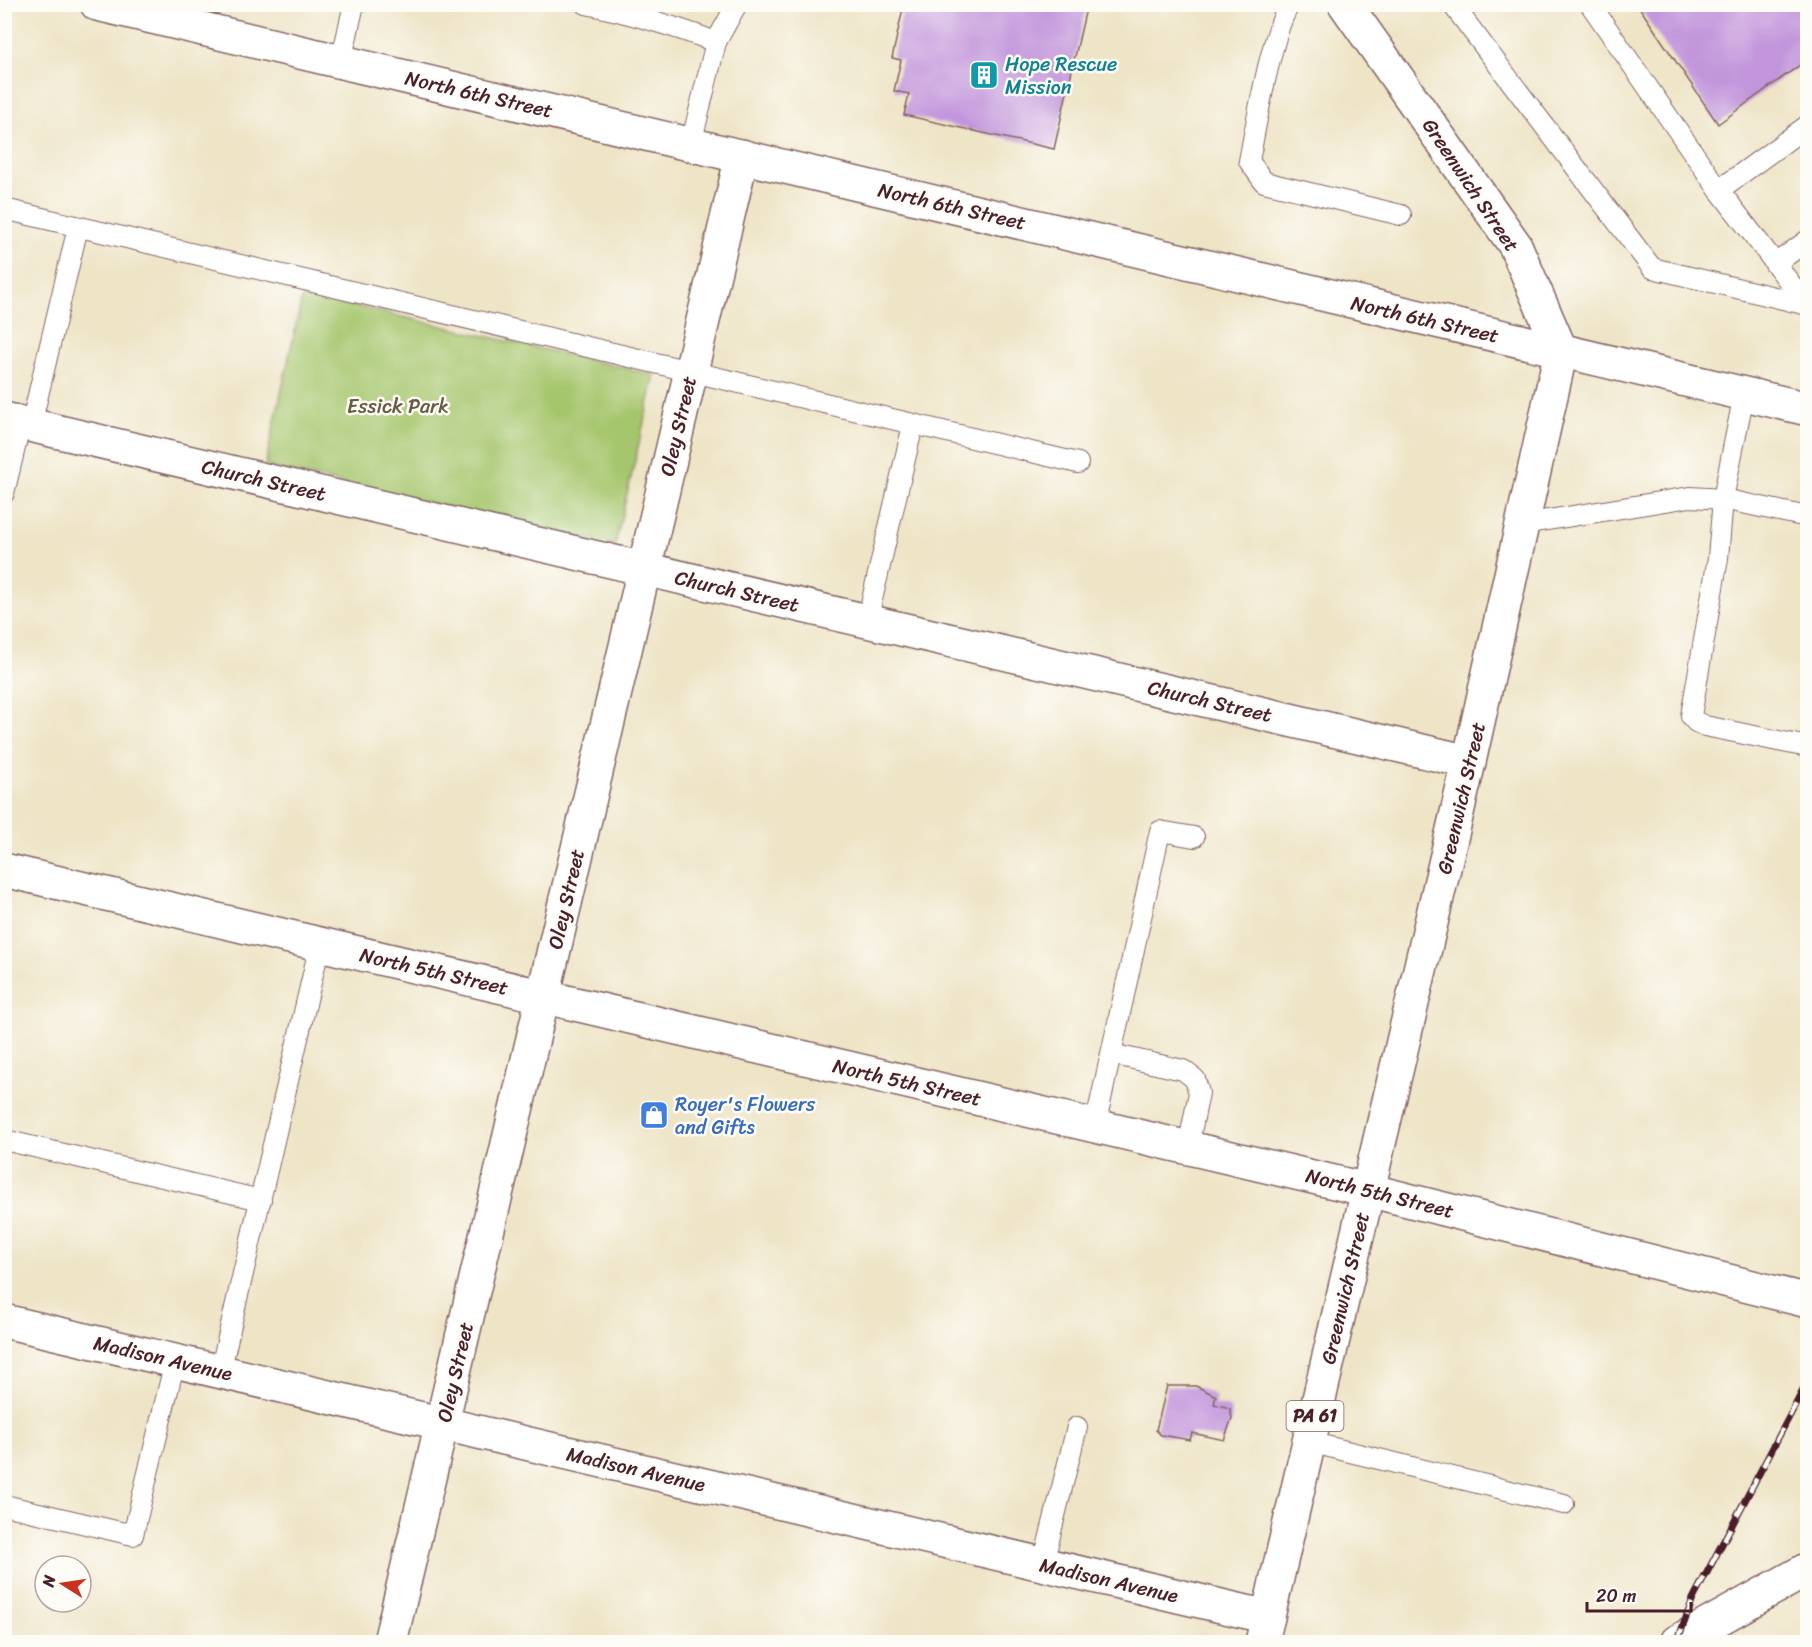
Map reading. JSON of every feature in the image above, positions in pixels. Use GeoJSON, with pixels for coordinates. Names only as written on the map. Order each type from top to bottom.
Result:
{"type":"FeatureCollection","features":[{"type":"Feature","properties":{"kind":"street","name":"North 6th Street"},"geometry":{"type":"LineString","coordinates":[[97,4],[1808,409]]}},
{"type":"Feature","properties":{"kind":"street","name":"Greenwich Street"},"geometry":{"type":"LineString","coordinates":[[1265,1630],[1469,762],[1561,351],[1515,245],[1345,4]]}},
{"type":"Feature","properties":{"kind":"street","name":"Oley Street"},"geometry":{"type":"LineString","coordinates":[[390,1642],[742,156]]}},
{"type":"Feature","properties":{"kind":"street","name":"Church Street"},"geometry":{"type":"LineString","coordinates":[[19,423],[1469,762]]}},
{"type":"Feature","properties":{"kind":"street","name":"North 5th Street"},"geometry":{"type":"LineString","coordinates":[[4,870],[1188,1147],[1800,1299]]}},
{"type":"Feature","properties":{"kind":"street","name":"Madison Avenue"},"geometry":{"type":"LineString","coordinates":[[4,1321],[1043,1564],[1265,1630]]}},
{"type":"Feature","properties":{"kind":"street"},"geometry":{"type":"LineString","coordinates":[[1677,1642],[1808,1569]]}},
{"type":"Feature","properties":{"kind":"lane"},"geometry":{"type":"LineString","coordinates":[[340,62],[354,4]]}},
{"type":"Feature","properties":{"kind":"lane"},"geometry":{"type":"LineString","coordinates":[[586,4],[626,8],[716,42]]}},
{"type":"Feature","properties":{"kind":"lane"},"geometry":{"type":"LineString","coordinates":[[691,144],[716,42],[737,4]]}},
{"type":"Feature","properties":{"kind":"lane"},"geometry":{"type":"LineString","coordinates":[[1291,4],[1286,9],[1277,32],[1249,161],[1264,182],[1401,215]]}},
{"type":"Feature","properties":{"kind":"lane"},"geometry":{"type":"LineString","coordinates":[[1452,4],[1652,268],[1807,305]]}},
{"type":"Feature","properties":{"kind":"lane"},"geometry":{"type":"LineString","coordinates":[[1590,4],[1719,190],[1807,305]]}},
{"type":"Feature","properties":{"kind":"lane"},"geometry":{"type":"LineString","coordinates":[[1719,190],[1808,125]]}},
{"type":"Feature","properties":{"kind":"lane"},"geometry":{"type":"LineString","coordinates":[[4,209],[1078,463]]}},
{"type":"Feature","properties":{"kind":"lane"},"geometry":{"type":"LineString","coordinates":[[4,493],[19,423],[78,226]]}},
{"type":"Feature","properties":{"kind":"lane"},"geometry":{"type":"LineString","coordinates":[[1775,264],[1808,240]]}},
{"type":"Feature","properties":{"kind":"lane"},"geometry":{"type":"LineString","coordinates":[[1744,394],[1723,499],[1718,558],[1691,716],[1696,722],[1705,726],[1808,747]]}},
{"type":"Feature","properties":{"kind":"lane"},"geometry":{"type":"LineString","coordinates":[[867,621],[913,425]]}},
{"type":"Feature","properties":{"kind":"lane"},"geometry":{"type":"LineString","coordinates":[[1523,524],[1690,497],[1723,499],[1808,517]]}},
{"type":"Feature","properties":{"kind":"lane"},"geometry":{"type":"LineString","coordinates":[[1095,1126],[1160,831],[1194,837]]}},
{"type":"Feature","properties":{"kind":"lane"},"geometry":{"type":"LineString","coordinates":[[220,1372],[320,944]]}},
{"type":"Feature","properties":{"kind":"lane"},"geometry":{"type":"LineString","coordinates":[[1111,1054],[1184,1070],[1195,1079],[1199,1093],[1188,1147]]}},
{"type":"Feature","properties":{"kind":"lane"},"geometry":{"type":"LineString","coordinates":[[4,1140],[261,1200]]}},
{"type":"Feature","properties":{"kind":"lane"},"geometry":{"type":"LineString","coordinates":[[4,1505],[133,1535],[175,1361]]}},
{"type":"Feature","properties":{"kind":"lane"},"geometry":{"type":"LineString","coordinates":[[1043,1564],[1077,1427]]}},
{"type":"Feature","properties":{"kind":"lane"},"geometry":{"type":"LineString","coordinates":[[1309,1442],[1564,1504]]}},
{"type":"Feature","properties":{"kind":"green space","name":"Essick Park"},"geometry":{"type":"Polygon","coordinates":[[[303,294],[655,375],[615,545],[265,466],[303,294]]]}},
{"type":"Feature","properties":{"kind":"building","name":"Hope Rescue Mission"},"geometry":{"type":"Polygon","coordinates":[[[904,4],[1087,4],[1054,149],[904,115],[909,94],[894,91],[901,60],[892,58],[904,4]]]}},
{"type":"Feature","properties":{"kind":"building"},"geometry":{"type":"Polygon","coordinates":[[[1637,4],[1808,4],[1808,59],[1718,124],[1637,4]]]}},
{"type":"Feature","properties":{"kind":"building"},"geometry":{"type":"Polygon","coordinates":[[[1167,1386],[1196,1386],[1216,1396],[1214,1404],[1230,1408],[1232,1418],[1224,1440],[1192,1433],[1190,1440],[1161,1435],[1156,1430],[1167,1386]]]}},
{"type":"Feature","properties":{"kind":"railway"},"geometry":{"type":"LineString","coordinates":[[1677,1642],[1693,1599],[1808,1381]]}},
{"type":"Feature","properties":{"kind":"place","name":"Hope Rescue Mission"},"geometry":{"type":"Point","coordinates":[984,75]}},
{"type":"Feature","properties":{"kind":"place","name":"Royer's Flowers and Gifts"},"geometry":{"type":"Point","coordinates":[654,1115]}}]}
